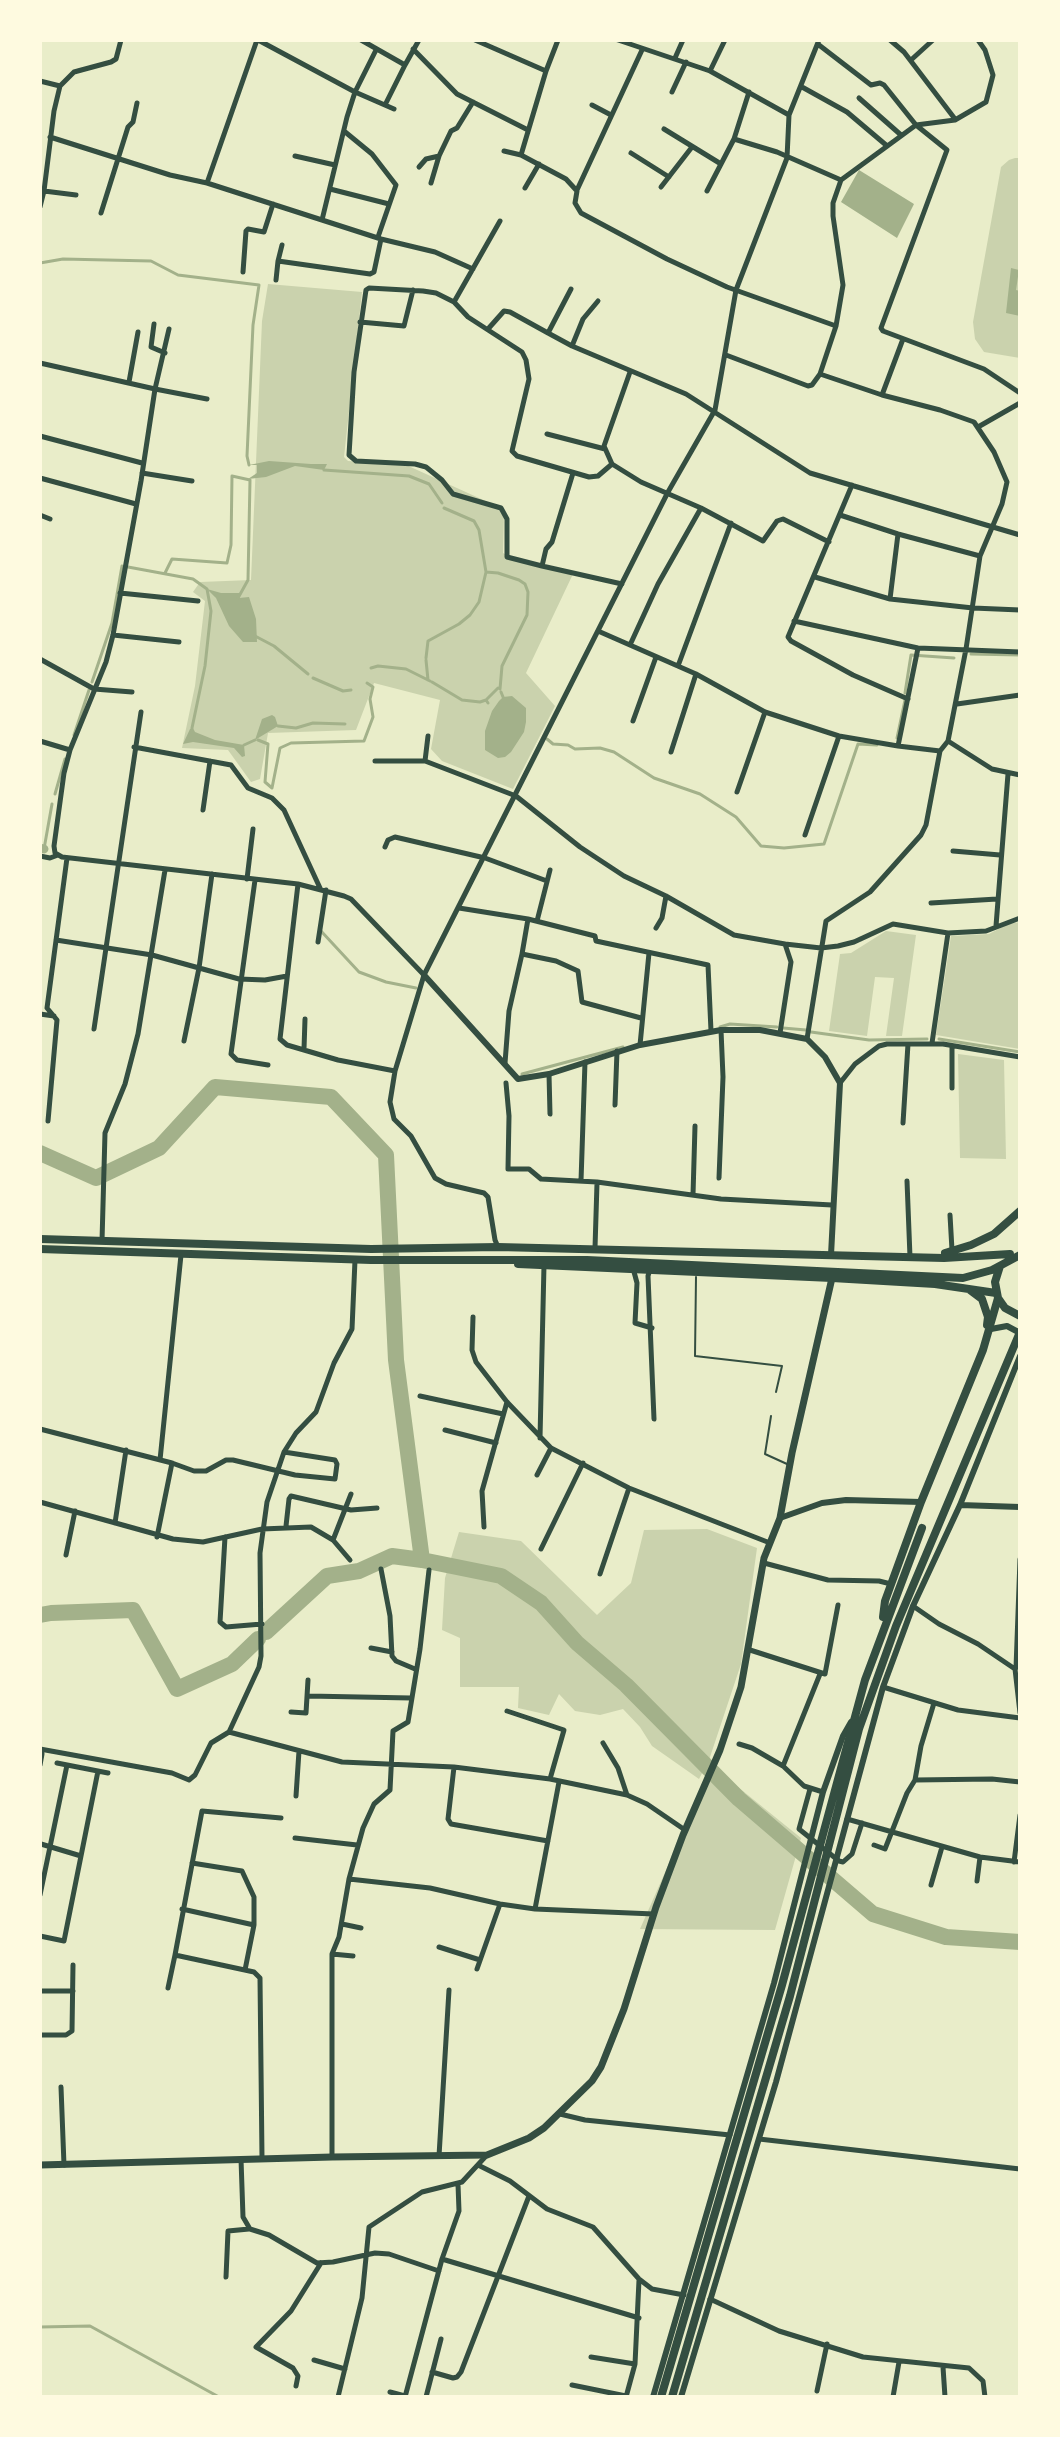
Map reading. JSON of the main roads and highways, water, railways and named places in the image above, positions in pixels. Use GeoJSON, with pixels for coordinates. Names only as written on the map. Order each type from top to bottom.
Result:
{"type":"FeatureCollection","features":[{"type":"Feature","properties":{"kind":"highway"},"geometry":{"type":"LineString","coordinates":[[950,1255],[994,1234],[1020,1211]]}},
{"type":"Feature","properties":{"kind":"highway"},"geometry":{"type":"LineString","coordinates":[[40,1239],[371,1249],[498,1247],[913,1257],[1017,1251]]}},
{"type":"Feature","properties":{"kind":"highway"},"geometry":{"type":"LineString","coordinates":[[40,1249],[371,1260],[587,1260],[963,1278],[992,1270],[1017,1251]]}},
{"type":"Feature","properties":{"kind":"highway"},"geometry":{"type":"LineString","coordinates":[[881,1634],[885,1601],[921,1502],[991,1329],[997,1295],[996,1271],[1017,1251]]}},
{"type":"Feature","properties":{"kind":"highway"},"geometry":{"type":"LineString","coordinates":[[945,1286],[950,1255]]}},
{"type":"Feature","properties":{"kind":"highway"},"geometry":{"type":"LineString","coordinates":[[495,1258],[502,1262],[544,1265],[945,1286],[997,1295],[1005,1308],[1020,1316]]}},
{"type":"Feature","properties":{"kind":"highway"},"geometry":{"type":"LineString","coordinates":[[967,1289],[977,1294],[988,1317],[983,1350]]}},
{"type":"Feature","properties":{"kind":"highway"},"geometry":{"type":"LineString","coordinates":[[824,1827],[859,1729],[879,1684],[896,1626],[1020,1332]]}},
{"type":"Feature","properties":{"kind":"highway"},"geometry":{"type":"LineString","coordinates":[[786,2010],[798,1995],[797,1948],[853,1718],[922,1528]]}},
{"type":"Feature","properties":{"kind":"highway"},"geometry":{"type":"LineString","coordinates":[[661,2397],[778,1984],[797,1948]]}},
{"type":"Feature","properties":{"kind":"highway"},"geometry":{"type":"LineString","coordinates":[[672,2397],[796,1972]]}},
{"type":"Feature","properties":{"kind":"main road"},"geometry":{"type":"LineString","coordinates":[[40,2165],[487,2155],[529,2138],[560,2114],[592,2081],[601,2067],[624,2009],[654,1914],[685,1830],[720,1750],[741,1687],[764,1563],[780,1518],[832,1278]]}},
{"type":"Feature","properties":{"kind":"waterway"},"geometry":{"type":"LineString","coordinates":[[40,263],[63,259],[151,261],[178,275],[259,285],[253,325],[249,465]]}},
{"type":"Feature","properties":{"kind":"waterway"},"geometry":{"type":"LineString","coordinates":[[324,470],[409,476],[429,484],[442,503]]}},
{"type":"Feature","properties":{"kind":"waterway"},"geometry":{"type":"LineString","coordinates":[[165,573],[172,559],[227,563],[231,545],[232,476],[250,480]]}},
{"type":"Feature","properties":{"kind":"waterway"},"geometry":{"type":"LineString","coordinates":[[238,598],[248,580],[250,480]]}},
{"type":"Feature","properties":{"kind":"waterway"},"geometry":{"type":"LineString","coordinates":[[426,658],[428,641],[470,615],[479,602],[486,572],[479,530],[474,521],[444,508]]}},
{"type":"Feature","properties":{"kind":"waterway"},"geometry":{"type":"LineString","coordinates":[[92,682],[112,623],[122,566]]}},
{"type":"Feature","properties":{"kind":"waterway"},"geometry":{"type":"LineString","coordinates":[[128,567],[193,579],[207,589],[211,611],[205,666],[192,728]]}},
{"type":"Feature","properties":{"kind":"waterway"},"geometry":{"type":"LineString","coordinates":[[486,572],[519,580],[528,592],[527,615],[502,666],[500,689]]}},
{"type":"Feature","properties":{"kind":"waterway"},"geometry":{"type":"LineString","coordinates":[[255,636],[274,646],[308,674]]}},
{"type":"Feature","properties":{"kind":"waterway"},"geometry":{"type":"LineString","coordinates":[[971,654],[1020,655]]}},
{"type":"Feature","properties":{"kind":"waterway"},"geometry":{"type":"LineString","coordinates":[[905,693],[911,655],[954,658]]}},
{"type":"Feature","properties":{"kind":"waterway"},"geometry":{"type":"LineString","coordinates":[[426,660],[428,680]]}},
{"type":"Feature","properties":{"kind":"waterway"},"geometry":{"type":"LineString","coordinates":[[371,668],[406,669],[430,681]]}},
{"type":"Feature","properties":{"kind":"waterway"},"geometry":{"type":"LineString","coordinates":[[313,678],[343,691],[351,690]]}},
{"type":"Feature","properties":{"kind":"waterway"},"geometry":{"type":"LineString","coordinates":[[432,682],[462,700],[486,700],[488,703]]}},
{"type":"Feature","properties":{"kind":"waterway"},"geometry":{"type":"LineString","coordinates":[[272,788],[280,748],[291,743],[364,741],[373,717],[370,699],[373,687],[367,683]]}},
{"type":"Feature","properties":{"kind":"waterway"},"geometry":{"type":"LineString","coordinates":[[486,700],[498,688]]}},
{"type":"Feature","properties":{"kind":"waterway"},"geometry":{"type":"LineString","coordinates":[[74,735],[89,690]]}},
{"type":"Feature","properties":{"kind":"waterway"},"geometry":{"type":"LineString","coordinates":[[501,692],[503,697]]}},
{"type":"Feature","properties":{"kind":"waterway"},"geometry":{"type":"LineString","coordinates":[[897,738],[905,700]]}},
{"type":"Feature","properties":{"kind":"waterway"},"geometry":{"type":"LineString","coordinates":[[278,726],[296,728],[313,723],[345,724]]}},
{"type":"Feature","properties":{"kind":"waterway"},"geometry":{"type":"LineString","coordinates":[[547,739],[553,744],[575,749],[600,748],[614,752],[654,778],[700,794],[736,817],[761,846],[784,848],[824,844],[858,744],[877,745]]}},
{"type":"Feature","properties":{"kind":"waterway"},"geometry":{"type":"LineString","coordinates":[[244,745],[255,740]]}},
{"type":"Feature","properties":{"kind":"waterway"},"geometry":{"type":"LineString","coordinates":[[258,740],[268,744],[265,782],[272,788]]}},
{"type":"Feature","properties":{"kind":"waterway"},"geometry":{"type":"LineString","coordinates":[[55,794],[65,759]]}},
{"type":"Feature","properties":{"kind":"waterway"},"geometry":{"type":"LineString","coordinates":[[44,849],[52,804]]}},
{"type":"Feature","properties":{"kind":"waterway"},"geometry":{"type":"LineString","coordinates":[[40,848],[44,849]]}},
{"type":"Feature","properties":{"kind":"waterway"},"geometry":{"type":"LineString","coordinates":[[321,931],[359,972],[416,988]]}},
{"type":"Feature","properties":{"kind":"waterway"},"geometry":{"type":"LineString","coordinates":[[720,1027],[730,1024],[777,1027]]}},
{"type":"Feature","properties":{"kind":"waterway"},"geometry":{"type":"LineString","coordinates":[[783,1028],[806,1030]]}},
{"type":"Feature","properties":{"kind":"waterway"},"geometry":{"type":"LineString","coordinates":[[811,1032],[869,1040],[927,1039]]}},
{"type":"Feature","properties":{"kind":"waterway"},"geometry":{"type":"LineString","coordinates":[[939,1039],[1020,1052]]}},
{"type":"Feature","properties":{"kind":"waterway"},"geometry":{"type":"LineString","coordinates":[[522,1074],[623,1047]]}},
{"type":"Feature","properties":{"kind":"waterway"},"geometry":{"type":"LineString","coordinates":[[40,1153],[96,1178],[159,1148],[215,1087],[331,1097],[386,1155],[396,1360],[422,1560],[501,1576],[541,1603],[577,1643],[626,1685],[739,1799],[873,1914],[946,1937],[1020,1942]]}},
{"type":"Feature","properties":{"kind":"waterway"},"geometry":{"type":"LineString","coordinates":[[266,1632],[327,1576],[359,1571],[392,1556],[422,1560]]}},
{"type":"Feature","properties":{"kind":"waterway"},"geometry":{"type":"LineString","coordinates":[[40,1615],[133,1610],[177,1689],[232,1664],[258,1639]]}},
{"type":"Feature","properties":{"kind":"waterway"},"geometry":{"type":"LineString","coordinates":[[40,2327],[90,2326],[219,2397]]}}]}
